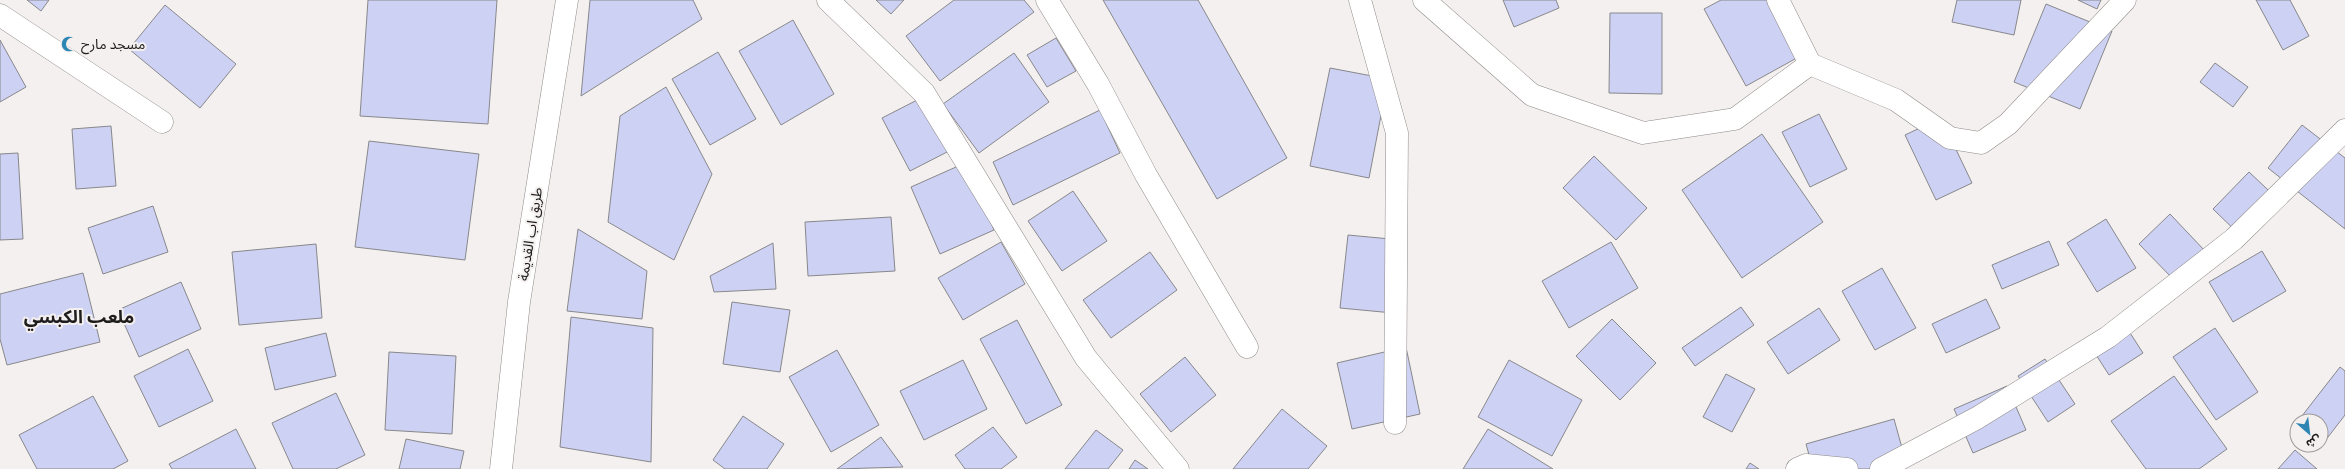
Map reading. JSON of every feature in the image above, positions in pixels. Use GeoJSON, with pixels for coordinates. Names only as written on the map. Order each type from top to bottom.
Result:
{"type":"FeatureCollection","features":[{"type":"Feature","properties":{"kind":"street","name":"طريق اب القديمة"},"geometry":{"type":"LineString","coordinates":[[501,469],[519,302],[567,0]]}},
{"type":"Feature","properties":{"kind":"street"},"geometry":{"type":"LineString","coordinates":[[828,0],[924,93],[1086,358],[1178,469]]}},
{"type":"Feature","properties":{"kind":"street"},"geometry":{"type":"LineString","coordinates":[[1047,0],[1098,84],[1146,175],[1247,347]]}},
{"type":"Feature","properties":{"kind":"street"},"geometry":{"type":"LineString","coordinates":[[1360,0],[1397,133],[1394,423]]}},
{"type":"Feature","properties":{"kind":"street"},"geometry":{"type":"LineString","coordinates":[[1424,0],[1532,95],[1644,133],[1735,119],[1810,64]]}},
{"type":"Feature","properties":{"kind":"street"},"geometry":{"type":"LineString","coordinates":[[1778,0],[1810,64],[1896,100],[1950,138],[1981,143],[2008,124],[2029,104],[2125,0]]}},
{"type":"Feature","properties":{"kind":"street"},"geometry":{"type":"LineString","coordinates":[[0,15],[162,122]]}},
{"type":"Feature","properties":{"kind":"street"},"geometry":{"type":"LineString","coordinates":[[1881,469],[1977,418],[2108,337],[2234,239],[2345,130]]}},
{"type":"Feature","properties":{"kind":"street"},"geometry":{"type":"LineString","coordinates":[[1797,469],[1806,465],[1847,469]]}},
{"type":"Feature","properties":{"kind":"building"},"geometry":{"type":"Polygon","coordinates":[[[27,0],[49,0],[41,11],[27,0]]]}},
{"type":"Feature","properties":{"kind":"building"},"geometry":{"type":"Polygon","coordinates":[[[368,0],[497,0],[488,124],[360,116],[368,0]]]}},
{"type":"Feature","properties":{"kind":"building"},"geometry":{"type":"Polygon","coordinates":[[[590,0],[693,0],[702,19],[581,96],[590,0]]]}},
{"type":"Feature","properties":{"kind":"building"},"geometry":{"type":"Polygon","coordinates":[[[876,0],[904,0],[891,14],[876,0]]]}},
{"type":"Feature","properties":{"kind":"building"},"geometry":{"type":"Polygon","coordinates":[[[954,0],[1024,0],[1034,12],[940,81],[906,36],[954,0]]]}},
{"type":"Feature","properties":{"kind":"building"},"geometry":{"type":"Polygon","coordinates":[[[1103,0],[1198,0],[1287,158],[1217,199],[1103,0]]]}},
{"type":"Feature","properties":{"kind":"building"},"geometry":{"type":"Polygon","coordinates":[[[1503,0],[1556,0],[1559,8],[1514,27],[1503,0]]]}},
{"type":"Feature","properties":{"kind":"building"},"geometry":{"type":"Polygon","coordinates":[[[1721,0],[1774,0],[1804,54],[1746,86],[1704,9],[1721,0]]]}},
{"type":"Feature","properties":{"kind":"building"},"geometry":{"type":"Polygon","coordinates":[[[1957,0],[2021,0],[2014,35],[1952,22],[1957,0]]]}},
{"type":"Feature","properties":{"kind":"building"},"geometry":{"type":"Polygon","coordinates":[[[2078,0],[2101,0],[2097,9],[2078,0]]]}},
{"type":"Feature","properties":{"kind":"building"},"geometry":{"type":"Polygon","coordinates":[[[2256,0],[2290,0],[2309,36],[2283,50],[2256,0]]]}},
{"type":"Feature","properties":{"kind":"building"},"geometry":{"type":"Polygon","coordinates":[[[2046,4],[2112,31],[2080,109],[2014,82],[2046,4]]]}},
{"type":"Feature","properties":{"kind":"building"},"geometry":{"type":"Polygon","coordinates":[[[165,5],[236,64],[200,108],[129,49],[165,5]]]}},
{"type":"Feature","properties":{"kind":"building"},"geometry":{"type":"Polygon","coordinates":[[[1610,13],[1662,13],[1662,94],[1609,93],[1610,13]]]}},
{"type":"Feature","properties":{"kind":"building"},"geometry":{"type":"Polygon","coordinates":[[[793,20],[834,94],[781,125],[739,51],[793,20]]]}},
{"type":"Feature","properties":{"kind":"building"},"geometry":{"type":"Polygon","coordinates":[[[1056,38],[1076,71],[1047,87],[1027,55],[1056,38]]]}},
{"type":"Feature","properties":{"kind":"building"},"geometry":{"type":"Polygon","coordinates":[[[0,40],[26,87],[0,102],[0,40]]]}},
{"type":"Feature","properties":{"kind":"building"},"geometry":{"type":"Polygon","coordinates":[[[718,52],[756,119],[710,145],[672,79],[718,52]]]}},
{"type":"Feature","properties":{"kind":"building"},"geometry":{"type":"Polygon","coordinates":[[[1014,53],[1049,102],[979,153],[943,104],[1014,53]]]}},
{"type":"Feature","properties":{"kind":"building"},"geometry":{"type":"Polygon","coordinates":[[[2215,63],[2248,87],[2233,107],[2200,82],[2215,63]]]}},
{"type":"Feature","properties":{"kind":"building"},"geometry":{"type":"Polygon","coordinates":[[[1330,68],[1388,79],[1369,178],[1310,166],[1330,68]]]}},
{"type":"Feature","properties":{"kind":"building"},"geometry":{"type":"Polygon","coordinates":[[[666,87],[712,174],[674,260],[608,222],[620,116],[666,87]]]}},
{"type":"Feature","properties":{"kind":"building"},"geometry":{"type":"Polygon","coordinates":[[[923,97],[951,150],[910,171],[882,118],[923,97]]]}},
{"type":"Feature","properties":{"kind":"building"},"geometry":{"type":"Polygon","coordinates":[[[1100,110],[1120,153],[1013,205],[993,162],[1100,110]]]}},
{"type":"Feature","properties":{"kind":"building"},"geometry":{"type":"Polygon","coordinates":[[[1819,114],[1847,169],[1810,187],[1782,132],[1819,114]]]}},
{"type":"Feature","properties":{"kind":"building"},"geometry":{"type":"Polygon","coordinates":[[[1941,118],[1972,183],[1936,200],[1905,135],[1941,118]]]}},
{"type":"Feature","properties":{"kind":"building"},"geometry":{"type":"Polygon","coordinates":[[[2302,125],[2345,158],[2345,229],[2268,168],[2302,125]]]}},
{"type":"Feature","properties":{"kind":"building"},"geometry":{"type":"Polygon","coordinates":[[[111,126],[116,186],[76,189],[72,129],[111,126]]]}},
{"type":"Feature","properties":{"kind":"building"},"geometry":{"type":"Polygon","coordinates":[[[1762,134],[1823,222],[1742,278],[1682,190],[1762,134]]]}},
{"type":"Feature","properties":{"kind":"building"},"geometry":{"type":"Polygon","coordinates":[[[369,141],[479,154],[465,260],[355,247],[369,141]]]}},
{"type":"Feature","properties":{"kind":"building"},"geometry":{"type":"Polygon","coordinates":[[[18,153],[23,239],[0,240],[0,154],[18,153]]]}},
{"type":"Feature","properties":{"kind":"building"},"geometry":{"type":"Polygon","coordinates":[[[1594,156],[1647,208],[1616,240],[1563,188],[1594,156]]]}},
{"type":"Feature","properties":{"kind":"building"},"geometry":{"type":"Polygon","coordinates":[[[965,163],[994,230],[940,254],[911,187],[965,163]]]}},
{"type":"Feature","properties":{"kind":"building"},"geometry":{"type":"Polygon","coordinates":[[[2249,172],[2282,203],[2245,240],[2213,209],[2249,172]]]}},
{"type":"Feature","properties":{"kind":"building"},"geometry":{"type":"Polygon","coordinates":[[[1073,191],[1107,241],[1062,271],[1028,221],[1073,191]]]}},
{"type":"Feature","properties":{"kind":"building"},"geometry":{"type":"Polygon","coordinates":[[[153,206],[168,252],[103,274],[88,228],[153,206]]]}},
{"type":"Feature","properties":{"kind":"building"},"geometry":{"type":"Polygon","coordinates":[[[2170,214],[2206,252],[2175,281],[2139,244],[2170,214]]]}},
{"type":"Feature","properties":{"kind":"building"},"geometry":{"type":"Polygon","coordinates":[[[891,217],[895,271],[808,276],[805,222],[891,217]]]}},
{"type":"Feature","properties":{"kind":"building"},"geometry":{"type":"Polygon","coordinates":[[[2106,219],[2136,268],[2097,292],[2067,243],[2106,219]]]}},
{"type":"Feature","properties":{"kind":"building"},"geometry":{"type":"Polygon","coordinates":[[[578,229],[647,271],[642,319],[567,311],[578,229]]]}},
{"type":"Feature","properties":{"kind":"building"},"geometry":{"type":"Polygon","coordinates":[[[1348,235],[1401,240],[1393,313],[1340,308],[1348,235]]]}},
{"type":"Feature","properties":{"kind":"building"},"geometry":{"type":"Polygon","coordinates":[[[2049,241],[2059,265],[2002,289],[1992,265],[2049,241]]]}},
{"type":"Feature","properties":{"kind":"building"},"geometry":{"type":"Polygon","coordinates":[[[1001,242],[1025,284],[963,320],[938,278],[1001,242]]]}},
{"type":"Feature","properties":{"kind":"building"},"geometry":{"type":"Polygon","coordinates":[[[1611,242],[1638,288],[1569,328],[1542,281],[1611,242]]]}},
{"type":"Feature","properties":{"kind":"building"},"geometry":{"type":"Polygon","coordinates":[[[773,243],[776,289],[714,292],[710,276],[773,243]]]}},
{"type":"Feature","properties":{"kind":"building"},"geometry":{"type":"Polygon","coordinates":[[[316,244],[322,318],[239,325],[232,252],[316,244]]]}},
{"type":"Feature","properties":{"kind":"building"},"geometry":{"type":"Polygon","coordinates":[[[2262,251],[2286,291],[2233,322],[2209,282],[2262,251]]]}},
{"type":"Feature","properties":{"kind":"building"},"geometry":{"type":"Polygon","coordinates":[[[1150,252],[1177,290],[1111,338],[1083,300],[1150,252]]]}},
{"type":"Feature","properties":{"kind":"building"},"geometry":{"type":"Polygon","coordinates":[[[1882,268],[1916,328],[1875,350],[1842,291],[1882,268]]]}},
{"type":"Feature","properties":{"kind":"building"},"geometry":{"type":"Polygon","coordinates":[[[83,273],[100,342],[7,365],[0,339],[0,294],[83,273]]]}},
{"type":"Feature","properties":{"kind":"building"},"geometry":{"type":"Polygon","coordinates":[[[181,282],[201,329],[139,357],[118,310],[181,282]]]}},
{"type":"Feature","properties":{"kind":"building"},"geometry":{"type":"Polygon","coordinates":[[[1986,299],[2000,328],[1946,353],[1932,324],[1986,299]]]}},
{"type":"Feature","properties":{"kind":"building"},"geometry":{"type":"Polygon","coordinates":[[[732,302],[790,310],[780,372],[723,364],[732,302]]]}},
{"type":"Feature","properties":{"kind":"building"},"geometry":{"type":"Polygon","coordinates":[[[1741,307],[1754,325],[1695,366],[1682,348],[1741,307]]]}},
{"type":"Feature","properties":{"kind":"building"},"geometry":{"type":"Polygon","coordinates":[[[1819,308],[1840,340],[1788,374],[1767,342],[1819,308]]]}},
{"type":"Feature","properties":{"kind":"building"},"geometry":{"type":"Polygon","coordinates":[[[571,317],[653,328],[651,462],[560,447],[571,317]]]}},
{"type":"Feature","properties":{"kind":"building"},"geometry":{"type":"Polygon","coordinates":[[[1612,319],[1656,363],[1620,400],[1576,356],[1612,319]]]}},
{"type":"Feature","properties":{"kind":"building"},"geometry":{"type":"Polygon","coordinates":[[[1017,320],[1062,405],[1026,424],[980,339],[1017,320]]]}},
{"type":"Feature","properties":{"kind":"building"},"geometry":{"type":"Polygon","coordinates":[[[2125,325],[2143,353],[2109,375],[2091,347],[2125,325]]]}},
{"type":"Feature","properties":{"kind":"building"},"geometry":{"type":"Polygon","coordinates":[[[2215,328],[2258,392],[2216,420],[2173,357],[2215,328]]]}},
{"type":"Feature","properties":{"kind":"building"},"geometry":{"type":"Polygon","coordinates":[[[326,333],[336,376],[275,390],[265,348],[326,333]]]}},
{"type":"Feature","properties":{"kind":"building"},"geometry":{"type":"Polygon","coordinates":[[[1406,347],[1420,414],[1352,429],[1337,363],[1406,347]]]}},
{"type":"Feature","properties":{"kind":"building"},"geometry":{"type":"Polygon","coordinates":[[[188,349],[213,401],[159,427],[134,376],[188,349]]]}},
{"type":"Feature","properties":{"kind":"building"},"geometry":{"type":"Polygon","coordinates":[[[837,350],[879,425],[831,452],[789,377],[837,350]]]}},
{"type":"Feature","properties":{"kind":"building"},"geometry":{"type":"Polygon","coordinates":[[[389,352],[456,356],[452,434],[385,430],[389,352]]]}},
{"type":"Feature","properties":{"kind":"building"},"geometry":{"type":"Polygon","coordinates":[[[1185,357],[1216,395],[1171,432],[1140,394],[1185,357]]]}},
{"type":"Feature","properties":{"kind":"building"},"geometry":{"type":"Polygon","coordinates":[[[2045,359],[2075,404],[2048,422],[2018,376],[2045,359]]]}},
{"type":"Feature","properties":{"kind":"building"},"geometry":{"type":"Polygon","coordinates":[[[963,360],[987,409],[924,440],[900,391],[963,360]]]}},
{"type":"Feature","properties":{"kind":"building"},"geometry":{"type":"Polygon","coordinates":[[[1509,360],[1582,400],[1552,456],[1478,417],[1509,360]]]}},
{"type":"Feature","properties":{"kind":"building"},"geometry":{"type":"Polygon","coordinates":[[[2340,367],[2345,371],[2345,415],[2329,436],[2329,413],[2304,413],[2340,367]]]}},
{"type":"Feature","properties":{"kind":"building"},"geometry":{"type":"Polygon","coordinates":[[[1726,374],[1755,389],[1732,432],[1703,417],[1726,374]]]}},
{"type":"Feature","properties":{"kind":"building"},"geometry":{"type":"Polygon","coordinates":[[[2174,376],[2227,449],[2199,469],[2146,469],[2111,421],[2174,376]]]}},
{"type":"Feature","properties":{"kind":"building"},"geometry":{"type":"Polygon","coordinates":[[[2007,386],[2026,430],[1973,453],[1954,409],[2007,386]]]}},
{"type":"Feature","properties":{"kind":"building"},"geometry":{"type":"Polygon","coordinates":[[[336,393],[365,455],[336,469],[293,469],[272,423],[336,393]]]}},
{"type":"Feature","properties":{"kind":"building"},"geometry":{"type":"Polygon","coordinates":[[[93,396],[128,461],[113,469],[37,469],[19,435],[93,396]]]}},
{"type":"Feature","properties":{"kind":"building"},"geometry":{"type":"Polygon","coordinates":[[[1282,409],[1327,446],[1308,469],[1233,469],[1282,409]]]}},
{"type":"Feature","properties":{"kind":"building"},"geometry":{"type":"Polygon","coordinates":[[[743,416],[784,444],[767,469],[725,469],[713,460],[743,416]]]}},
{"type":"Feature","properties":{"kind":"building"},"geometry":{"type":"Polygon","coordinates":[[[1894,419],[1907,466],[1895,469],[1813,469],[1806,444],[1894,419]]]}},
{"type":"Feature","properties":{"kind":"building"},"geometry":{"type":"Polygon","coordinates":[[[993,427],[1017,457],[1001,469],[965,469],[955,455],[993,427]]]}},
{"type":"Feature","properties":{"kind":"building"},"geometry":{"type":"Polygon","coordinates":[[[236,429],[256,469],[172,469],[169,464],[236,429]]]}},
{"type":"Feature","properties":{"kind":"building"},"geometry":{"type":"Polygon","coordinates":[[[1488,429],[1553,469],[1463,469],[1488,429]]]}},
{"type":"Feature","properties":{"kind":"building"},"geometry":{"type":"Polygon","coordinates":[[[1096,430],[1123,450],[1108,469],[1065,469],[1096,430]]]}},
{"type":"Feature","properties":{"kind":"building"},"geometry":{"type":"Polygon","coordinates":[[[881,437],[903,467],[837,469],[881,437]]]}},
{"type":"Feature","properties":{"kind":"building"},"geometry":{"type":"Polygon","coordinates":[[[406,439],[464,451],[460,469],[399,469],[406,439]]]}},
{"type":"Feature","properties":{"kind":"building"},"geometry":{"type":"Polygon","coordinates":[[[2292,453],[2298,453],[2317,469],[2278,469],[2292,453]]]}},
{"type":"Feature","properties":{"kind":"building"},"geometry":{"type":"Polygon","coordinates":[[[1135,460],[1148,469],[1129,469],[1135,460]]]}},
{"type":"Feature","properties":{"kind":"building"},"geometry":{"type":"Polygon","coordinates":[[[1750,463],[1759,469],[1746,469],[1750,463]]]}},
{"type":"Feature","properties":{"kind":"place","name":"مسجد مارح"},"geometry":{"type":"Point","coordinates":[69,44]}},
{"type":"Feature","properties":{"kind":"district","name":"ملعب الكبسي"},"geometry":{"type":"Point","coordinates":[79,316]}}]}
